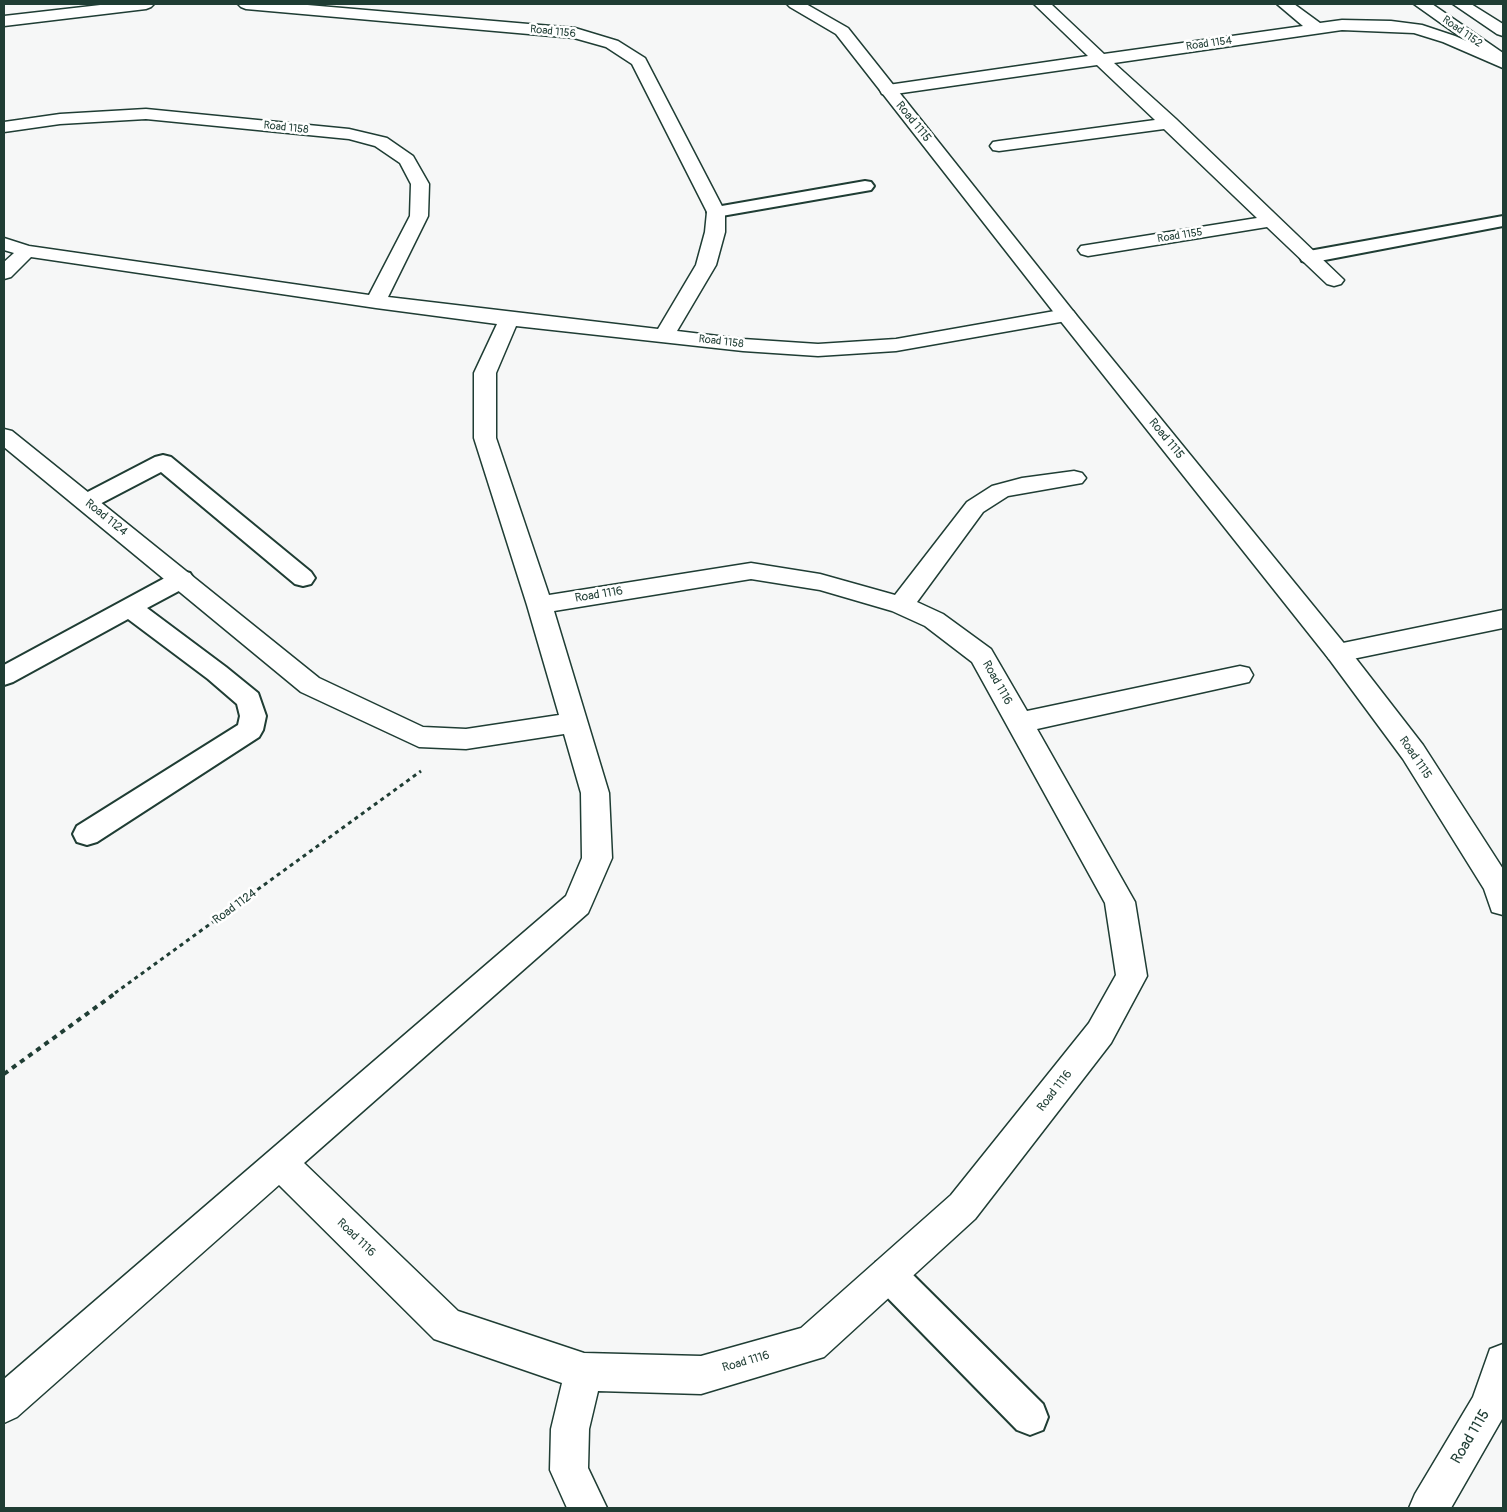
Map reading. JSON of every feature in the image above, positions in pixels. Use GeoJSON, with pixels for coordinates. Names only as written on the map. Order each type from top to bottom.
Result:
{"type":"FeatureCollection","features":[{"type":"Feature","properties":{"kind":"street"},"geometry":{"type":"LineString","coordinates":[[4,21],[146,4]]}},
{"type":"Feature","properties":{"kind":"street","name":"Road 1156"},"geometry":{"type":"LineString","coordinates":[[247,4],[575,33],[612,44],[638,61],[716,212]]}},
{"type":"Feature","properties":{"kind":"street"},"geometry":{"type":"LineString","coordinates":[[404,18],[415,4]]}},
{"type":"Feature","properties":{"kind":"street","name":"Road 1115"},"geometry":{"type":"LineString","coordinates":[[795,4],[842,31],[1066,315],[1338,653],[1412,752],[1498,886],[1503,903]]}},
{"type":"Feature","properties":{"kind":"street"},"geometry":{"type":"LineString","coordinates":[[1042,4],[1334,280]]}},
{"type":"Feature","properties":{"kind":"street"},"geometry":{"type":"LineString","coordinates":[[1285,4],[1318,28]]}},
{"type":"Feature","properties":{"kind":"street","name":"Road 1152"},"geometry":{"type":"LineString","coordinates":[[1422,4],[1503,62]]}},
{"type":"Feature","properties":{"kind":"street","name":"Road 1152"},"geometry":{"type":"LineString","coordinates":[[1461,4],[1503,32]]}},
{"type":"Feature","properties":{"kind":"street","name":"Road 1154"},"geometry":{"type":"LineString","coordinates":[[1342,25],[1369,16],[1374,11]]}},
{"type":"Feature","properties":{"kind":"street","name":"Road 1154"},"geometry":{"type":"LineString","coordinates":[[888,90],[1342,25],[1416,28],[1449,39],[1503,62]]}},
{"type":"Feature","properties":{"kind":"street","name":"Road 1158"},"geometry":{"type":"LineString","coordinates":[[4,127],[60,119],[146,114],[348,134],[381,142],[407,160],[420,184],[419,216],[376,302]]}},
{"type":"Feature","properties":{"kind":"street"},"geometry":{"type":"LineString","coordinates":[[999,146],[1170,123]]}},
{"type":"Feature","properties":{"kind":"street"},"geometry":{"type":"LineString","coordinates":[[665,335],[706,265],[715,232],[716,212]]}},
{"type":"Feature","properties":{"kind":"street","name":"Road 1155"},"geometry":{"type":"LineString","coordinates":[[1088,250],[1272,221]]}},
{"type":"Feature","properties":{"kind":"street","name":"Road 1158"},"geometry":{"type":"LineString","coordinates":[[4,244],[27,251],[376,302],[743,345],[818,350],[896,345],[1066,315]]}},
{"type":"Feature","properties":{"kind":"street"},"geometry":{"type":"LineString","coordinates":[[4,272],[27,251]]}},
{"type":"Feature","properties":{"kind":"street"},"geometry":{"type":"LineString","coordinates":[[4,1404],[577,904],[597,858],[595,793],[540,605],[485,438],[485,373],[509,319]]}},
{"type":"Feature","properties":{"kind":"street","name":"Road 1124"},"geometry":{"type":"LineString","coordinates":[[4,436],[310,685],[419,737],[466,739],[575,722]]}},
{"type":"Feature","properties":{"kind":"street"},"geometry":{"type":"LineString","coordinates":[[901,605],[975,507],[1000,491],[1022,485],[1074,478]]}},
{"type":"Feature","properties":{"kind":"street","name":"Road 1116"},"geometry":{"type":"LineString","coordinates":[[281,1164],[447,1326],[584,1372],[701,1375],[810,1344],[963,1206],[1100,1033],[1132,976],[1120,902],[982,656],[934,620],[901,605],[820,582],[751,572],[540,605]]}},
{"type":"Feature","properties":{"kind":"street"},"geometry":{"type":"LineString","coordinates":[[1338,653],[1503,619]]}},
{"type":"Feature","properties":{"kind":"street"},"geometry":{"type":"LineString","coordinates":[[1020,723],[1240,675]]}},
{"type":"Feature","properties":{"kind":"street","name":"Road 1115"},"geometry":{"type":"LineString","coordinates":[[1428,1508],[1489,1406],[1503,1362]]}},
{"type":"Feature","properties":{"kind":"street"},"geometry":{"type":"LineString","coordinates":[[584,1372],[570,1429],[569,1470],[587,1508]]}},
{"type":"Feature","properties":{"kind":"lane"},"geometry":{"type":"LineString","coordinates":[[716,212],[865,186]]}},
{"type":"Feature","properties":{"kind":"lane"},"geometry":{"type":"LineString","coordinates":[[1310,257],[1503,221]]}},
{"type":"Feature","properties":{"kind":"lane"},"geometry":{"type":"LineString","coordinates":[[86,502],[163,462],[303,578]]}},
{"type":"Feature","properties":{"kind":"lane"},"geometry":{"type":"LineString","coordinates":[[4,676],[182,579]]}},
{"type":"Feature","properties":{"kind":"lane"},"geometry":{"type":"LineString","coordinates":[[87,834],[250,730],[254,716],[249,700],[217,673],[130,608]]}},
{"type":"Feature","properties":{"kind":"lane"},"geometry":{"type":"LineString","coordinates":[[888,1274],[1030,1417]]}},
{"type":"Feature","properties":{"kind":"path","name":"Road 1124"},"geometry":{"type":"LineString","coordinates":[[4,1074],[466,739]]}}]}
